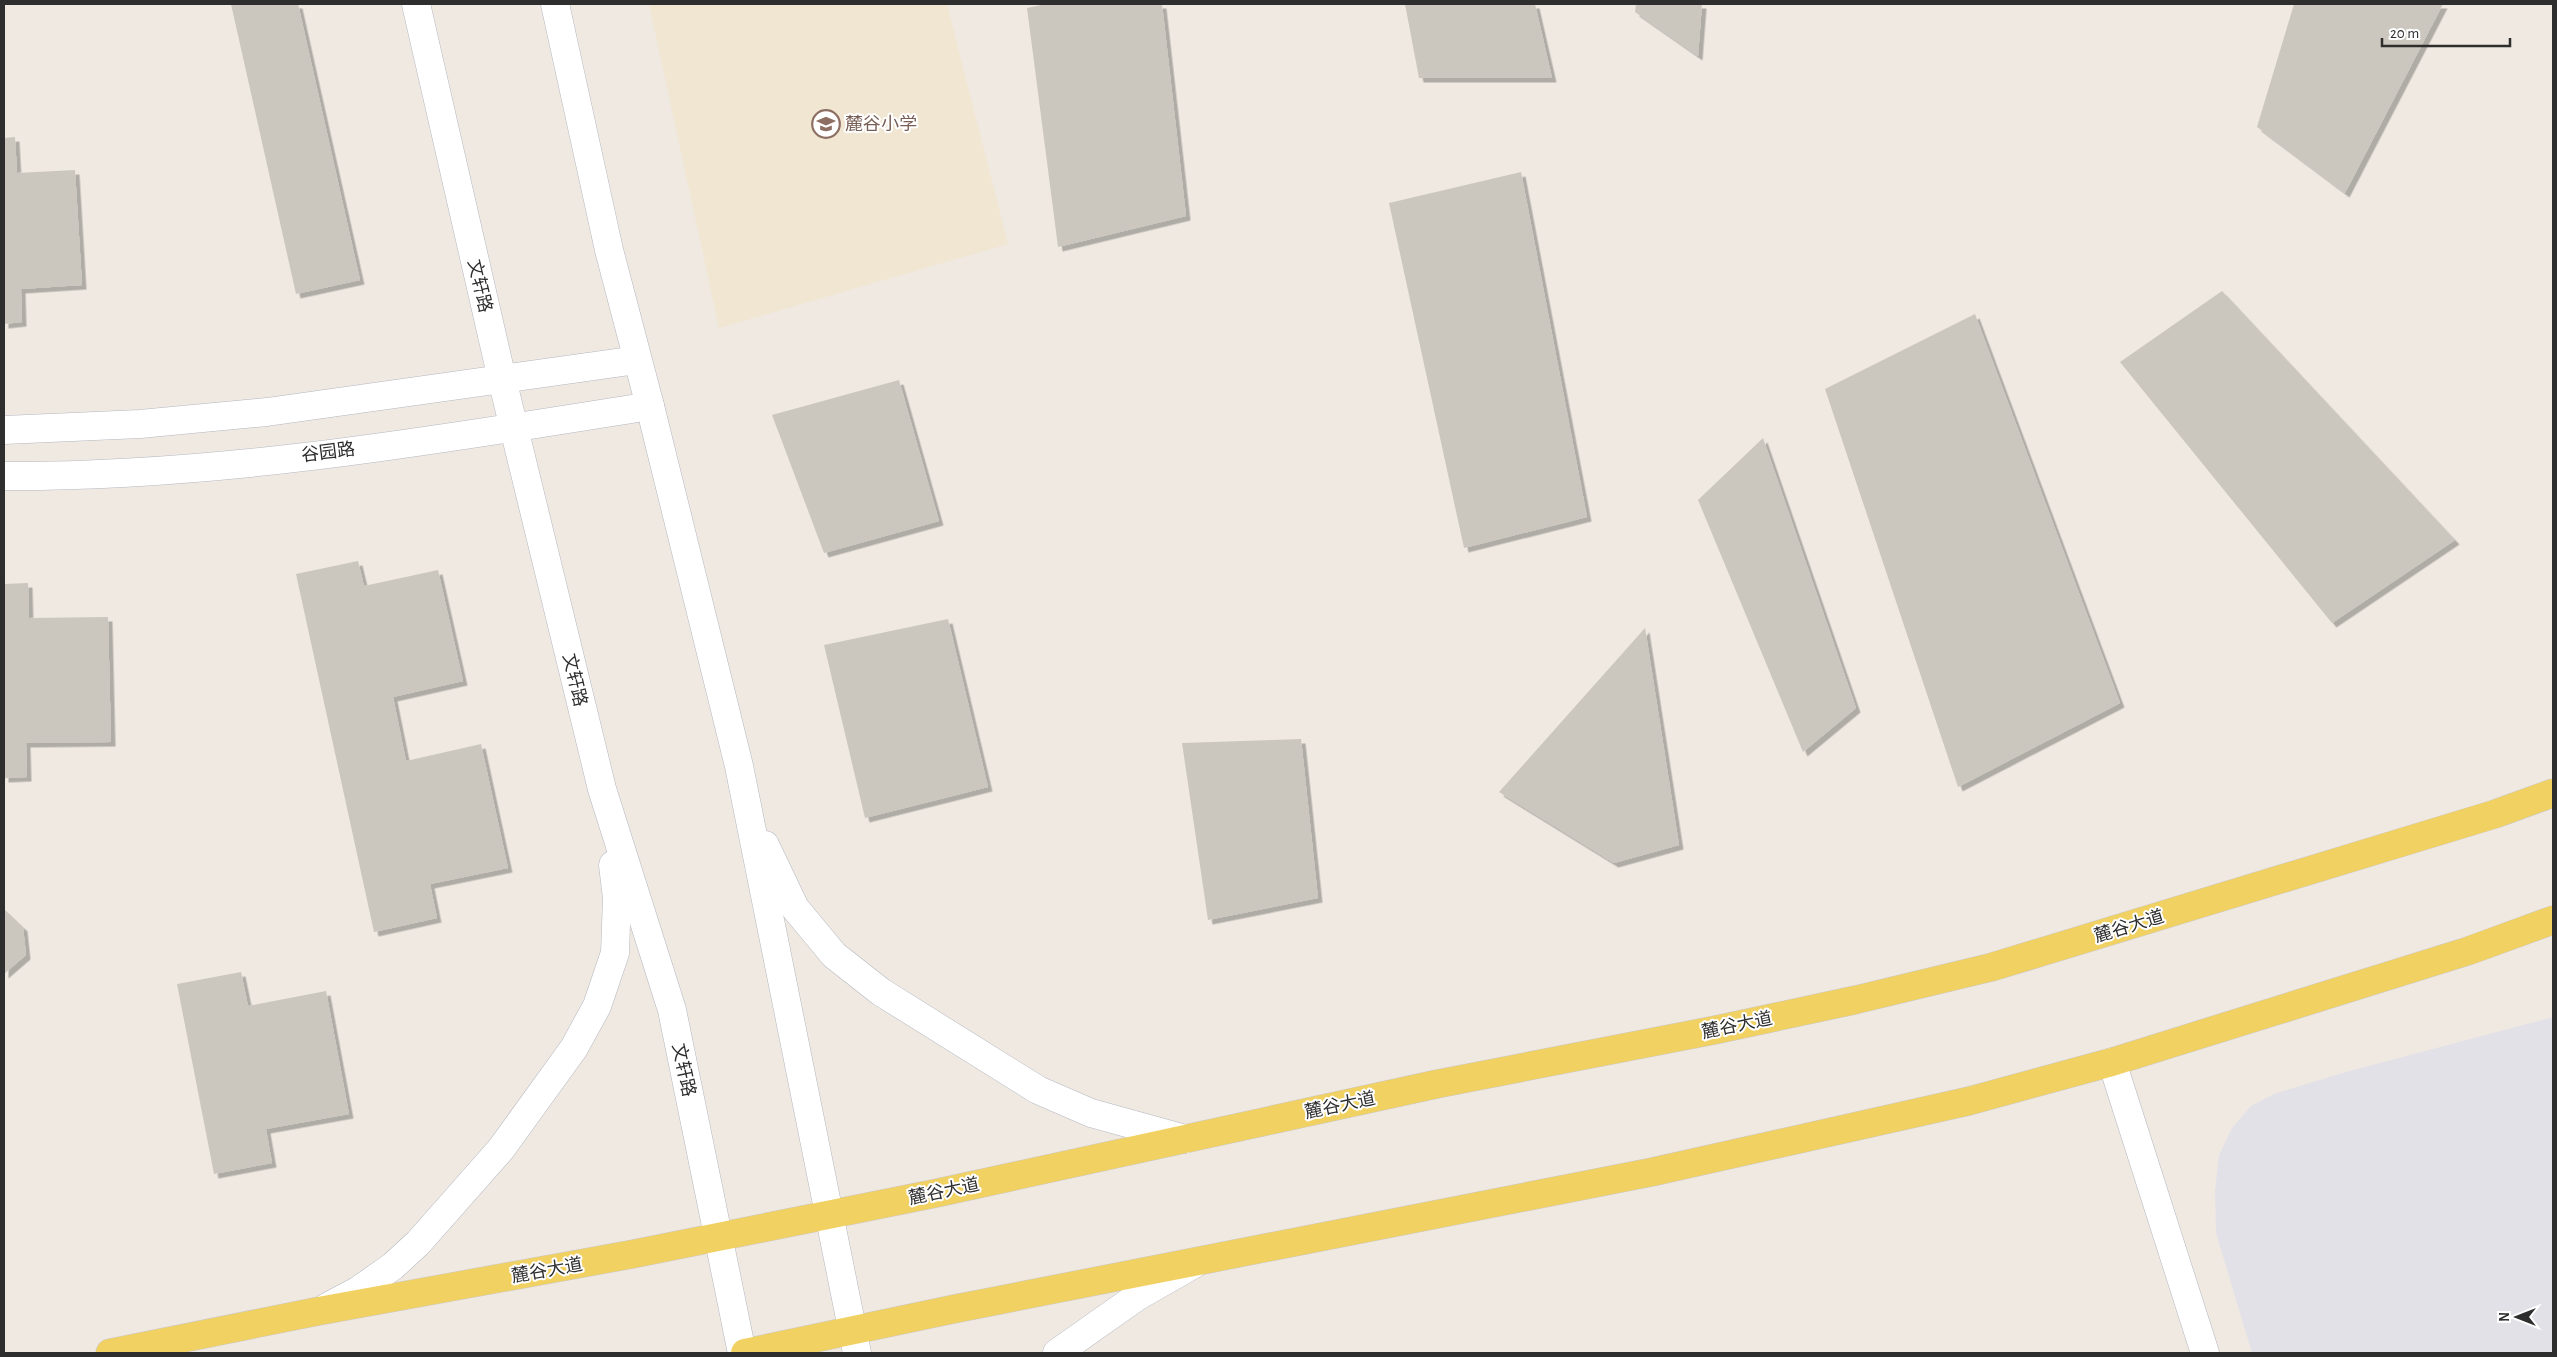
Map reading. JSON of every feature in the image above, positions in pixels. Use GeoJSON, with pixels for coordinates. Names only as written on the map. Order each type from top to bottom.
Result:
{"type":"FeatureCollection","features":[{"type":"Feature","properties":{"kind":"main road","name":"文轩路"},"geometry":{"type":"LineString","coordinates":[[416,4],[502,379],[602,789],[672,1010],[718,1237],[744,1353]]}},
{"type":"Feature","properties":{"kind":"main road"},"geometry":{"type":"LineString","coordinates":[[554,4],[609,250],[650,406],[739,766],[855,1342]]}},
{"type":"Feature","properties":{"kind":"main road"},"geometry":{"type":"LineString","coordinates":[[4,430],[140,424],[267,412],[637,360]]}},
{"type":"Feature","properties":{"kind":"main road","name":"谷园路"},"geometry":{"type":"LineString","coordinates":[[4,476],[143,471],[272,460],[515,428],[650,406]]}},
{"type":"Feature","properties":{"kind":"main road"},"geometry":{"type":"LineString","coordinates":[[739,766],[764,844],[795,908],[834,955],[881,992],[1038,1090],[1091,1113],[1185,1139]]}},
{"type":"Feature","properties":{"kind":"main road"},"geometry":{"type":"LineString","coordinates":[[319,1311],[359,1290],[392,1266],[455,1204],[501,1149],[547,1087],[574,1048],[598,1006],[615,953],[617,898],[602,789]]}},
{"type":"Feature","properties":{"kind":"main road","name":"麓谷大道"},"geometry":{"type":"LineString","coordinates":[[110,1353],[319,1311],[829,1215],[1437,1084],[1715,1030],[1992,967],[2496,814],[2553,793]]}},
{"type":"Feature","properties":{"kind":"main road"},"geometry":{"type":"LineString","coordinates":[[744,1353],[855,1342],[1202,1260],[1652,1172],[1969,1101],[2112,1062],[2468,952],[2553,920]]}},
{"type":"Feature","properties":{"kind":"main road"},"geometry":{"type":"LineString","coordinates":[[2112,1062],[2205,1353]]}},
{"type":"Feature","properties":{"kind":"main road"},"geometry":{"type":"LineString","coordinates":[[1057,1353],[1138,1296],[1202,1260]]}},
{"type":"Feature","properties":{"kind":"shaded area","name":"麓谷小学"},"geometry":{"type":"Polygon","coordinates":[[[649,4],[947,4],[1008,244],[719,328],[649,4]]]}},
{"type":"Feature","properties":{"kind":"shaded area"},"geometry":{"type":"Polygon","coordinates":[[[2553,1017],[2553,1353],[2252,1353],[2216,1233],[2215,1191],[2219,1155],[2232,1128],[2251,1106],[2274,1094],[2346,1072],[2553,1017]]]}},
{"type":"Feature","properties":{"kind":"building"},"geometry":{"type":"Polygon","coordinates":[[[231,4],[298,4],[360,280],[296,294],[231,4]]]}},
{"type":"Feature","properties":{"kind":"building"},"geometry":{"type":"Polygon","coordinates":[[[1046,4],[1162,4],[1186,216],[1058,247],[1027,8],[1046,4]]]}},
{"type":"Feature","properties":{"kind":"building"},"geometry":{"type":"Polygon","coordinates":[[[1405,4],[1535,4],[1552,78],[1419,78],[1405,4]]]}},
{"type":"Feature","properties":{"kind":"building"},"geometry":{"type":"Polygon","coordinates":[[[1636,4],[1702,4],[1698,56],[1635,12],[1636,4]]]}},
{"type":"Feature","properties":{"kind":"building"},"geometry":{"type":"Polygon","coordinates":[[[2294,4],[2443,4],[2345,193],[2257,127],[2294,4]]]}},
{"type":"Feature","properties":{"kind":"building"},"geometry":{"type":"Polygon","coordinates":[[[15,137],[17,173],[75,170],[82,285],[21,289],[22,322],[4,324],[4,138],[15,137]]]}},
{"type":"Feature","properties":{"kind":"building"},"geometry":{"type":"Polygon","coordinates":[[[1521,172],[1587,517],[1464,548],[1389,203],[1521,172]]]}},
{"type":"Feature","properties":{"kind":"building"},"geometry":{"type":"Polygon","coordinates":[[[2222,291],[2455,540],[2332,623],[2120,362],[2222,291]]]}},
{"type":"Feature","properties":{"kind":"building"},"geometry":{"type":"Polygon","coordinates":[[[1975,314],[2120,703],[1958,787],[1825,389],[1975,314]]]}},
{"type":"Feature","properties":{"kind":"building"},"geometry":{"type":"Polygon","coordinates":[[[899,380],[939,521],[824,553],[772,415],[899,380]]]}},
{"type":"Feature","properties":{"kind":"building"},"geometry":{"type":"Polygon","coordinates":[[[1763,438],[1856,708],[1803,752],[1698,500],[1763,438]]]}},
{"type":"Feature","properties":{"kind":"building"},"geometry":{"type":"Polygon","coordinates":[[[358,561],[364,586],[438,570],[463,681],[393,697],[406,761],[481,744],[508,868],[430,884],[437,918],[374,932],[296,574],[358,561]]]}},
{"type":"Feature","properties":{"kind":"building"},"geometry":{"type":"Polygon","coordinates":[[[28,583],[29,618],[108,617],[111,742],[26,743],[27,777],[4,778],[4,584],[28,583]]]}},
{"type":"Feature","properties":{"kind":"building"},"geometry":{"type":"Polygon","coordinates":[[[948,619],[988,787],[865,818],[824,645],[948,619]]]}},
{"type":"Feature","properties":{"kind":"building"},"geometry":{"type":"Polygon","coordinates":[[[1645,628],[1679,845],[1614,863],[1499,792],[1645,628]]]}},
{"type":"Feature","properties":{"kind":"building"},"geometry":{"type":"Polygon","coordinates":[[[1301,739],[1318,898],[1208,920],[1182,743],[1301,739]]]}},
{"type":"Feature","properties":{"kind":"building"},"geometry":{"type":"Polygon","coordinates":[[[4,909],[23,927],[26,955],[4,974],[4,909]]]}},
{"type":"Feature","properties":{"kind":"building"},"geometry":{"type":"Polygon","coordinates":[[[241,972],[248,1006],[326,991],[349,1114],[266,1129],[272,1163],[214,1174],[177,984],[241,972]]]}},
{"type":"Feature","properties":{"kind":"place","name":"麓谷小学"},"geometry":{"type":"Point","coordinates":[826,124]}}]}
